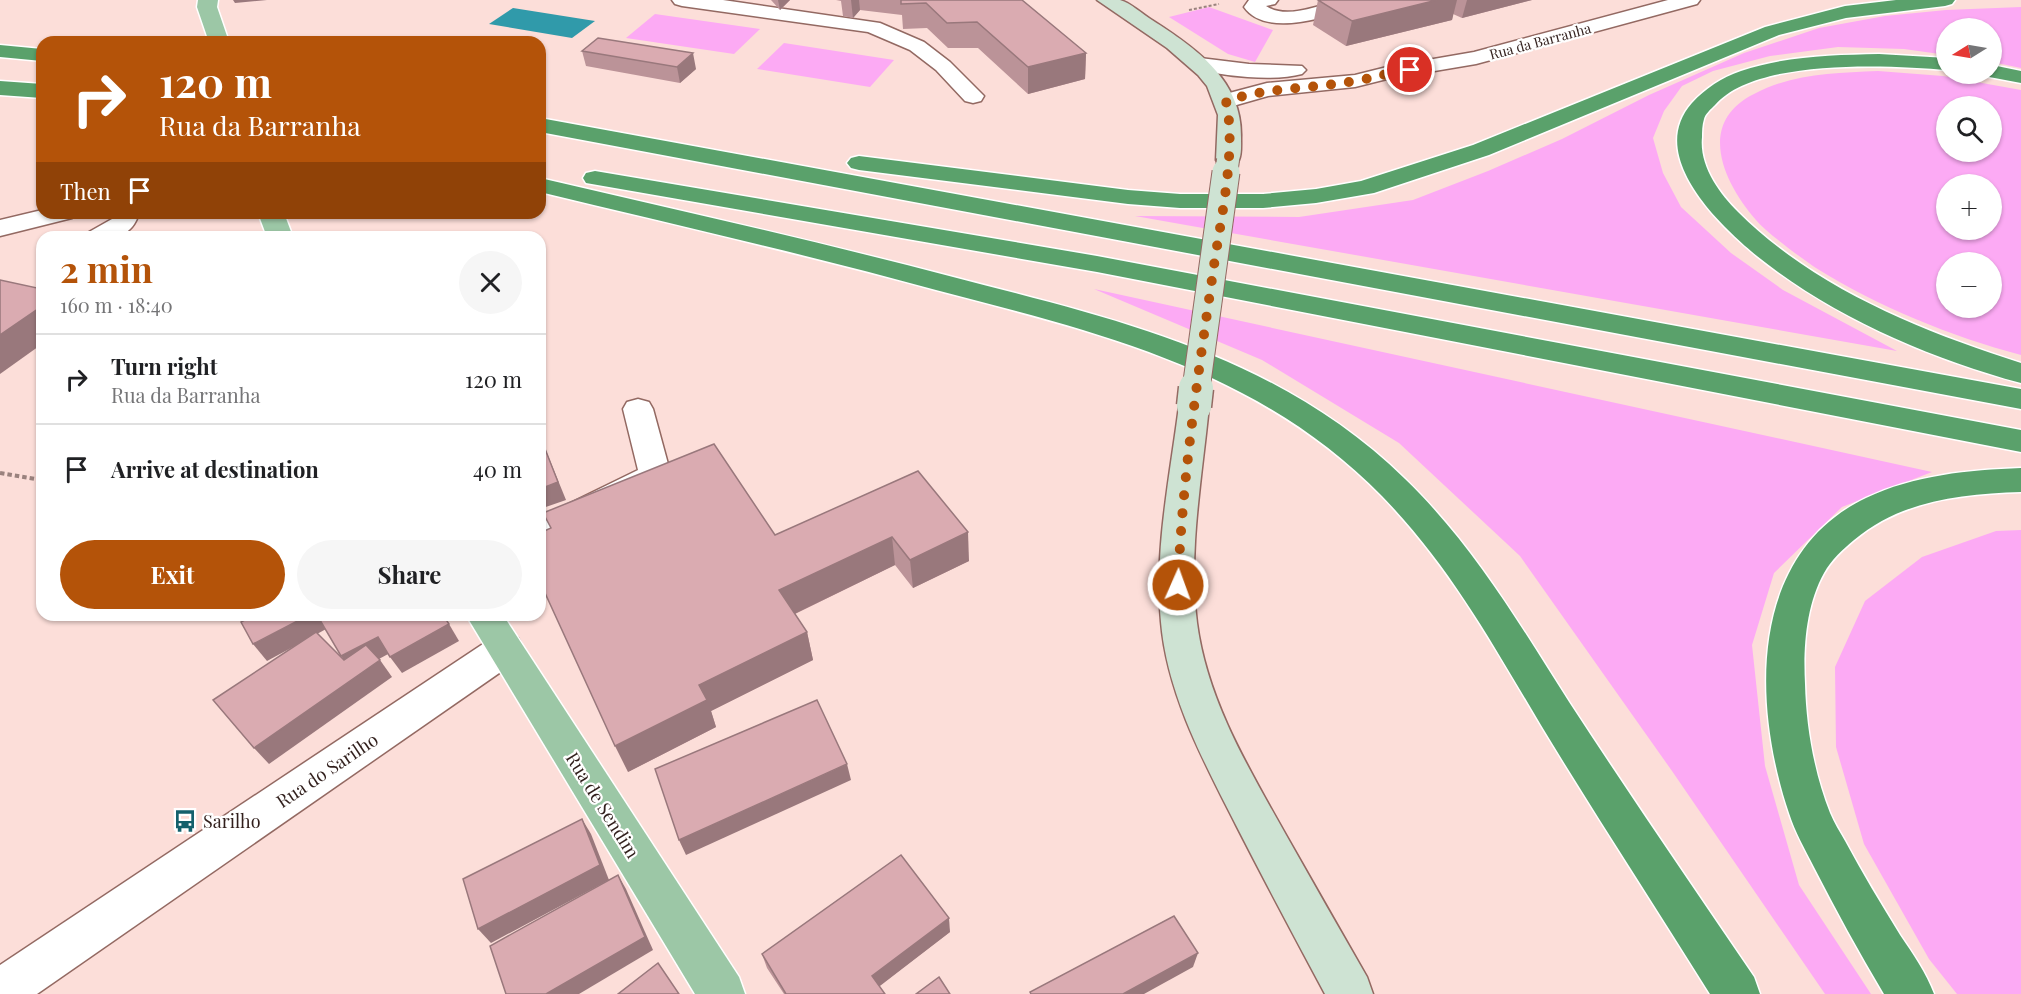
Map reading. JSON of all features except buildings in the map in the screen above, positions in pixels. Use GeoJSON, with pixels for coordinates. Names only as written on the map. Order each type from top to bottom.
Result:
{"type":"FeatureCollection","features":[{"type":"Feature","properties":{"kind":"highway"},"geometry":{"type":"LineString","coordinates":[[1748,19],[1817,0]]}},
{"type":"Feature","properties":{"kind":"highway"},"geometry":{"type":"LineString","coordinates":[[546,112],[809,156],[1128,197],[1199,202],[1263,201],[1365,188],[1481,150],[1772,31],[1845,12],[1945,0]]}},
{"type":"Feature","properties":{"kind":"highway"},"geometry":{"type":"LineString","coordinates":[[0,51],[36,54]]}},
{"type":"Feature","properties":{"kind":"highway"},"geometry":{"type":"LineString","coordinates":[[1936,63],[1898,60],[1827,60],[1768,70],[1741,80],[1719,89],[1703,102],[1693,118],[1687,136],[1690,157],[1709,192],[1735,224],[1799,274],[1844,301],[1907,330],[1948,348],[2021,373]]}},
{"type":"Feature","properties":{"kind":"highway"},"geometry":{"type":"LineString","coordinates":[[2002,73],[2021,76]]}},
{"type":"Feature","properties":{"kind":"highway"},"geometry":{"type":"LineString","coordinates":[[1390,180],[1590,83]]}},
{"type":"Feature","properties":{"kind":"highway"},"geometry":{"type":"LineString","coordinates":[[0,88],[36,91]]}},
{"type":"Feature","properties":{"kind":"highway"},"geometry":{"type":"LineString","coordinates":[[546,126],[2021,399]]}},
{"type":"Feature","properties":{"kind":"highway"},"geometry":{"type":"LineString","coordinates":[[546,169],[1097,264],[2021,441]]}},
{"type":"Feature","properties":{"kind":"highway"},"geometry":{"type":"LineString","coordinates":[[546,186],[879,266],[1102,325],[1160,344],[1246,382],[1309,418],[1355,452],[1393,487],[1437,534],[1494,612],[1555,713],[1737,994]]}},
{"type":"Feature","properties":{"kind":"highway"},"geometry":{"type":"LineString","coordinates":[[1911,994],[1851,899],[1810,814],[1794,748],[1786,698],[1786,654],[1792,608],[1809,565],[1839,534],[1875,508],[1910,494],[1959,486],[2021,480]]}},
{"type":"Feature","properties":{"kind":"highway"},"geometry":{"type":"LineString","coordinates":[[1659,872],[1755,994]]}},
{"type":"Feature","properties":{"kind":"main road"},"geometry":{"type":"LineString","coordinates":[[1107,0],[1200,64],[1216,83],[1226,101],[1229,116],[1228,160],[1194,406],[1180,538],[1179,623],[1186,659],[1234,783],[1303,899],[1350,966],[1374,994]]}},
{"type":"Feature","properties":{"kind":"main road"},"geometry":{"type":"LineString","coordinates":[[206,2],[217,36]]}},
{"type":"Feature","properties":{"kind":"main road","name":"Rua de Sendim"},"geometry":{"type":"LineString","coordinates":[[494,632],[722,994]]}},
{"type":"Feature","properties":{"kind":"main road"},"geometry":{"type":"LineString","coordinates":[[1258,824],[1350,994]]}},
{"type":"Feature","properties":{"kind":"street"},"geometry":{"type":"LineString","coordinates":[[682,0],[873,27],[917,46],[943,66],[973,96]]}},
{"type":"Feature","properties":{"kind":"street"},"geometry":{"type":"LineString","coordinates":[[806,18],[824,0]]}},
{"type":"Feature","properties":{"kind":"street"},"geometry":{"type":"LineString","coordinates":[[1263,1],[1254,7],[1260,13],[1283,18],[1362,0]]}},
{"type":"Feature","properties":{"kind":"street","name":"Rua da Barranha"},"geometry":{"type":"LineString","coordinates":[[1200,64],[1249,70],[1387,73],[1433,68],[1690,0]]}},
{"type":"Feature","properties":{"kind":"street","name":"Rua da Barranha"},"geometry":{"type":"LineString","coordinates":[[1226,101],[1268,90],[1355,81],[1387,73]]}},
{"type":"Feature","properties":{"kind":"street"},"geometry":{"type":"LineString","coordinates":[[0,230],[41,219]]}},
{"type":"Feature","properties":{"kind":"street"},"geometry":{"type":"LineString","coordinates":[[49,231],[50,227],[61,219]]}},
{"type":"Feature","properties":{"kind":"street"},"geometry":{"type":"LineString","coordinates":[[111,231],[128,222]]}},
{"type":"Feature","properties":{"kind":"street"},"geometry":{"type":"LineString","coordinates":[[0,230],[36,238]]}},
{"type":"Feature","properties":{"kind":"street"},"geometry":{"type":"LineString","coordinates":[[546,530],[655,475],[638,409]]}},
{"type":"Feature","properties":{"kind":"street","name":"Rua do Sarilho"},"geometry":{"type":"LineString","coordinates":[[0,992],[494,632]]}},
{"type":"Feature","properties":{"kind":"path"},"geometry":{"type":"LineString","coordinates":[[1138,21],[1210,5],[1263,1]]}},
{"type":"Feature","properties":{"kind":"path"},"geometry":{"type":"LineString","coordinates":[[0,473],[36,479]]}},
{"type":"Feature","properties":{"kind":"shaded area"},"geometry":{"type":"Polygon","coordinates":[[[1209,7],[1273,30],[1255,62],[1228,54],[1169,17],[1209,7]]]}},
{"type":"Feature","properties":{"kind":"shaded area"},"geometry":{"type":"Polygon","coordinates":[[[2021,7],[2021,68],[2002,64],[2002,18],[1936,18],[1936,53],[1904,49],[1838,47],[1770,56],[1713,71],[1682,86],[1664,111],[1653,138],[1663,173],[1681,207],[1731,253],[1783,290],[1897,351],[1135,216],[1299,217],[1413,200],[1562,139],[1649,95],[1744,53],[1819,28],[1885,16],[1946,10],[2021,7]]]}},
{"type":"Feature","properties":{"kind":"shaded area"},"geometry":{"type":"Polygon","coordinates":[[[655,14],[760,29],[734,54],[626,38],[655,14]]]}},
{"type":"Feature","properties":{"kind":"shaded area"},"geometry":{"type":"Polygon","coordinates":[[[784,43],[894,60],[870,87],[757,69],[784,43]]]}},
{"type":"Feature","properties":{"kind":"shaded area"},"geometry":{"type":"Polygon","coordinates":[[[1878,71],[1936,75],[1936,84],[1988,84],[2021,90],[2021,355],[1968,339],[1915,319],[1840,282],[1784,245],[1756,220],[1744,205],[1726,171],[1721,154],[1720,137],[1725,121],[1736,106],[1769,87],[1799,78],[1878,71]]]}},
{"type":"Feature","properties":{"kind":"shaded area"},"geometry":{"type":"Polygon","coordinates":[[[1094,289],[1932,472],[1842,507],[1774,573],[1752,645],[1765,766],[1799,885],[1871,994],[1825,994],[1672,771],[1520,556],[1399,443],[1262,360],[1094,289]]]}},
{"type":"Feature","properties":{"kind":"shaded area"},"geometry":{"type":"Polygon","coordinates":[[[2021,530],[2021,994],[1957,994],[1929,959],[1864,844],[1836,747],[1835,667],[1865,601],[1922,557],[1996,531],[2021,530]]]}},
{"type":"Feature","properties":{"kind":"water"},"geometry":{"type":"Polygon","coordinates":[[[513,8],[595,21],[572,38],[489,24],[513,8]]]}},
{"type":"Feature","properties":{"kind":"place","name":"Sarilho"},"geometry":{"type":"Point","coordinates":[185,821]}},
{"type":"Feature","properties":{"kind":"route"},"geometry":{"type":"LineString","coordinates":[[1178,585],[1180,538],[1194,406],[1228,160],[1229,116],[1226,101],[1268,90],[1355,81],[1410,70]]}}]}
